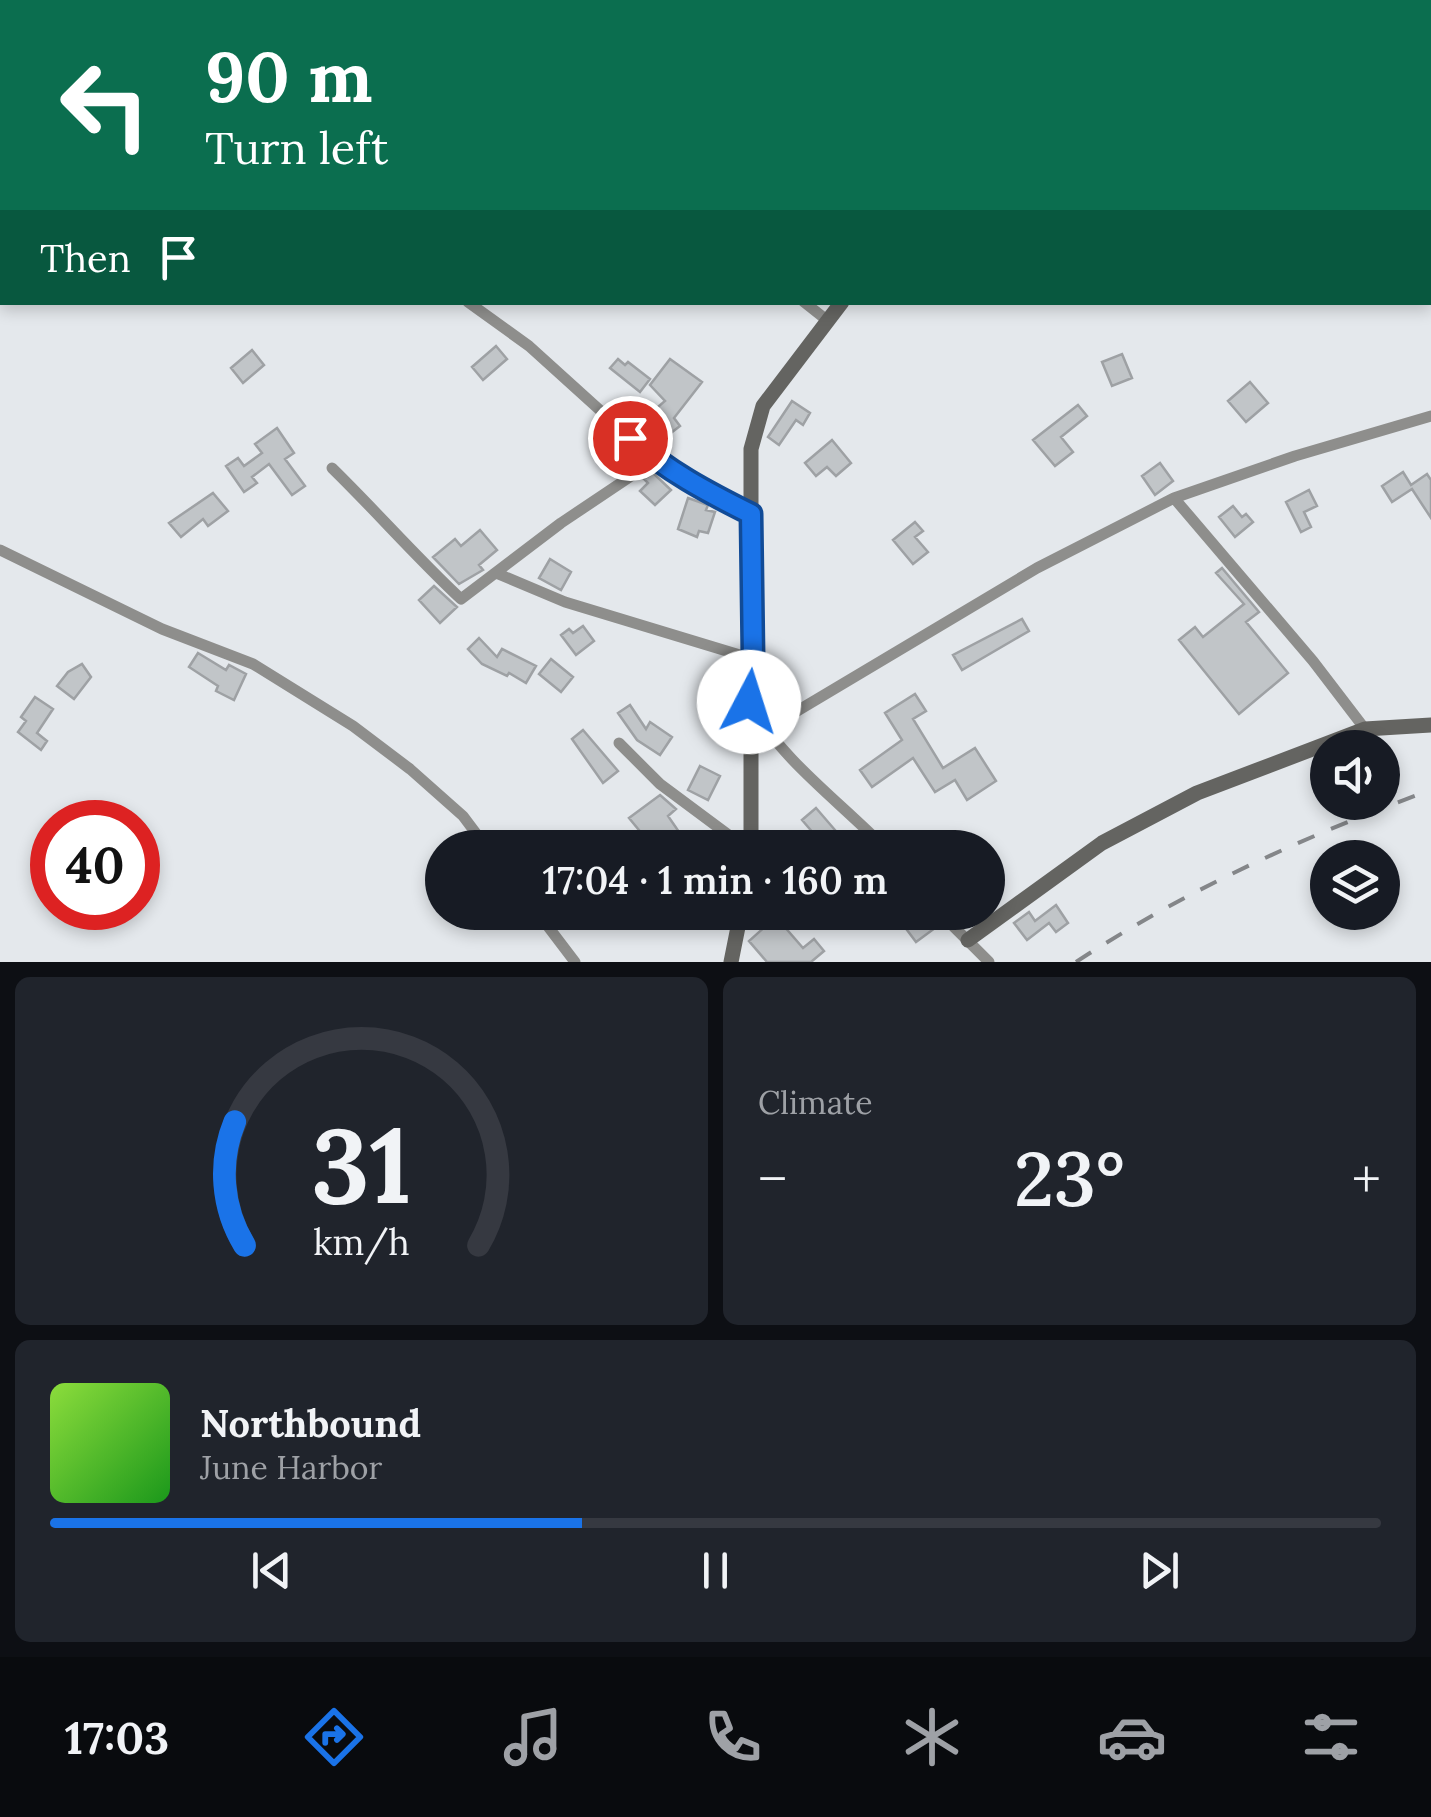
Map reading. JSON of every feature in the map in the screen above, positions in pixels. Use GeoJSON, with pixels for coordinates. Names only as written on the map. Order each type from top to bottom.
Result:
{"type":"FeatureCollection","features":[{"type":"Feature","properties":{"kind":"street"},"geometry":{"type":"LineString","coordinates":[[472,305],[530,346],[656,460],[695,487],[751,514]]}},
{"type":"Feature","properties":{"kind":"street"},"geometry":{"type":"LineString","coordinates":[[808,305],[828,321]]}},
{"type":"Feature","properties":{"kind":"street"},"geometry":{"type":"LineString","coordinates":[[749,830],[753,658],[751,450],[763,406],[840,305]]}},
{"type":"Feature","properties":{"kind":"street"},"geometry":{"type":"LineString","coordinates":[[767,729],[1036,568],[1174,498],[1294,456],[1431,416]]}},
{"type":"Feature","properties":{"kind":"street"},"geometry":{"type":"LineString","coordinates":[[332,468],[380,515],[411,553],[462,599],[561,522],[656,460]]}},
{"type":"Feature","properties":{"kind":"street"},"geometry":{"type":"LineString","coordinates":[[1174,498],[1313,660],[1365,729]]}},
{"type":"Feature","properties":{"kind":"street"},"geometry":{"type":"LineString","coordinates":[[0,550],[162,629],[253,664],[353,726],[410,769],[473,830]]}},
{"type":"Feature","properties":{"kind":"street"},"geometry":{"type":"LineString","coordinates":[[496,574],[565,602],[753,658]]}},
{"type":"Feature","properties":{"kind":"street"},"geometry":{"type":"LineString","coordinates":[[749,702],[767,729],[810,777],[866,830]]}},
{"type":"Feature","properties":{"kind":"street"},"geometry":{"type":"LineString","coordinates":[[968,940],[1102,842],[1197,792],[1365,729],[1431,725]]}},
{"type":"Feature","properties":{"kind":"street"},"geometry":{"type":"LineString","coordinates":[[619,742],[660,784],[723,830]]}},
{"type":"Feature","properties":{"kind":"street"},"geometry":{"type":"LineString","coordinates":[[551,930],[575,962]]}},
{"type":"Feature","properties":{"kind":"street"},"geometry":{"type":"LineString","coordinates":[[731,962],[737,930]]}},
{"type":"Feature","properties":{"kind":"street"},"geometry":{"type":"LineString","coordinates":[[958,930],[989,962]]}},
{"type":"Feature","properties":{"kind":"building"},"geometry":{"type":"Polygon","coordinates":[[[496,346],[507,359],[483,380],[472,367],[496,346]]]}},
{"type":"Feature","properties":{"kind":"building"},"geometry":{"type":"Polygon","coordinates":[[[252,350],[264,365],[243,383],[231,368],[252,350]]]}},
{"type":"Feature","properties":{"kind":"building"},"geometry":{"type":"Polygon","coordinates":[[[1122,354],[1132,378],[1112,386],[1102,362],[1122,354]]]}},
{"type":"Feature","properties":{"kind":"building"},"geometry":{"type":"Polygon","coordinates":[[[618,359],[650,379],[640,392],[610,368],[618,359]]]}},
{"type":"Feature","properties":{"kind":"building"},"geometry":{"type":"Polygon","coordinates":[[[670,359],[702,382],[674,418],[680,426],[663,439],[645,418],[665,401],[650,385],[670,359]]]}},
{"type":"Feature","properties":{"kind":"building"},"geometry":{"type":"Polygon","coordinates":[[[1250,382],[1268,403],[1246,422],[1228,401],[1250,382]]]}},
{"type":"Feature","properties":{"kind":"building"},"geometry":{"type":"Polygon","coordinates":[[[792,401],[810,413],[803,425],[796,420],[779,445],[768,437],[792,401]]]}},
{"type":"Feature","properties":{"kind":"building"},"geometry":{"type":"Polygon","coordinates":[[[1078,405],[1087,416],[1061,437],[1073,452],[1055,466],[1033,440],[1078,405]]]}},
{"type":"Feature","properties":{"kind":"building"},"geometry":{"type":"Polygon","coordinates":[[[277,428],[294,453],[285,459],[305,486],[292,495],[269,464],[252,477],[257,483],[244,492],[226,466],[238,458],[244,466],[262,453],[255,444],[277,428]]]}},
{"type":"Feature","properties":{"kind":"building"},"geometry":{"type":"Polygon","coordinates":[[[832,440],[851,463],[836,476],[827,467],[816,476],[805,463],[832,440]]]}},
{"type":"Feature","properties":{"kind":"building"},"geometry":{"type":"Polygon","coordinates":[[[1160,463],[1173,481],[1155,495],[1142,476],[1160,463]]]}},
{"type":"Feature","properties":{"kind":"building"},"geometry":{"type":"Polygon","coordinates":[[[1403,472],[1411,485],[1427,474],[1431,480],[1431,518],[1412,489],[1392,502],[1382,486],[1403,472]]]}},
{"type":"Feature","properties":{"kind":"building"},"geometry":{"type":"Polygon","coordinates":[[[653,473],[671,490],[655,505],[640,491],[648,483],[644,479],[653,473]]]}},
{"type":"Feature","properties":{"kind":"building"},"geometry":{"type":"Polygon","coordinates":[[[1309,490],[1317,506],[1304,512],[1311,527],[1301,532],[1286,502],[1309,490]]]}},
{"type":"Feature","properties":{"kind":"building"},"geometry":{"type":"Polygon","coordinates":[[[213,493],[228,511],[208,526],[203,519],[181,537],[169,523],[213,493]]]}},
{"type":"Feature","properties":{"kind":"building"},"geometry":{"type":"Polygon","coordinates":[[[688,498],[715,512],[708,533],[699,531],[697,537],[678,529],[688,498]]]}},
{"type":"Feature","properties":{"kind":"building"},"geometry":{"type":"Polygon","coordinates":[[[1233,506],[1253,522],[1235,537],[1219,517],[1233,506]]]}},
{"type":"Feature","properties":{"kind":"building"},"geometry":{"type":"Polygon","coordinates":[[[915,522],[923,531],[915,537],[928,552],[913,564],[893,540],[915,522]]]}},
{"type":"Feature","properties":{"kind":"building"},"geometry":{"type":"Polygon","coordinates":[[[480,530],[497,550],[479,565],[483,570],[459,584],[433,557],[455,539],[461,546],[480,530]]]}},
{"type":"Feature","properties":{"kind":"building"},"geometry":{"type":"Polygon","coordinates":[[[550,559],[571,572],[561,590],[539,578],[550,559]]]}},
{"type":"Feature","properties":{"kind":"building"},"geometry":{"type":"Polygon","coordinates":[[[1222,568],[1259,612],[1246,622],[1288,673],[1239,714],[1179,640],[1195,627],[1203,637],[1244,604],[1216,573],[1222,568]]]}},
{"type":"Feature","properties":{"kind":"building"},"geometry":{"type":"Polygon","coordinates":[[[434,586],[457,607],[440,623],[419,600],[434,586]]]}},
{"type":"Feature","properties":{"kind":"building"},"geometry":{"type":"Polygon","coordinates":[[[1022,619],[1029,631],[962,670],[953,655],[1022,619]]]}},
{"type":"Feature","properties":{"kind":"building"},"geometry":{"type":"Polygon","coordinates":[[[583,626],[594,641],[576,655],[561,635],[583,626]]]}},
{"type":"Feature","properties":{"kind":"building"},"geometry":{"type":"Polygon","coordinates":[[[479,638],[497,657],[502,649],[536,666],[526,683],[482,664],[468,649],[479,638]]]}},
{"type":"Feature","properties":{"kind":"building"},"geometry":{"type":"Polygon","coordinates":[[[198,653],[226,670],[229,665],[246,674],[234,700],[216,691],[218,686],[189,667],[198,653]]]}},
{"type":"Feature","properties":{"kind":"building"},"geometry":{"type":"Polygon","coordinates":[[[551,659],[573,677],[561,692],[539,674],[551,659]]]}},
{"type":"Feature","properties":{"kind":"building"},"geometry":{"type":"Polygon","coordinates":[[[82,664],[91,677],[74,699],[57,686],[68,672],[82,664]]]}},
{"type":"Feature","properties":{"kind":"building"},"geometry":{"type":"Polygon","coordinates":[[[915,694],[926,711],[913,719],[943,768],[975,748],[996,781],[967,800],[955,780],[935,792],[913,758],[872,787],[860,770],[902,740],[885,713],[915,694]]]}},
{"type":"Feature","properties":{"kind":"building"},"geometry":{"type":"Polygon","coordinates":[[[740,696],[740,726],[721,728],[718,698],[740,696]]]}},
{"type":"Feature","properties":{"kind":"building"},"geometry":{"type":"Polygon","coordinates":[[[35,697],[53,709],[37,733],[47,741],[41,750],[18,732],[26,721],[21,717],[35,697]]]}},
{"type":"Feature","properties":{"kind":"building"},"geometry":{"type":"Polygon","coordinates":[[[630,705],[646,729],[650,722],[672,737],[660,755],[637,740],[618,713],[630,705]]]}},
{"type":"Feature","properties":{"kind":"building"},"geometry":{"type":"Polygon","coordinates":[[[583,730],[618,771],[603,783],[572,739],[583,730]]]}},
{"type":"Feature","properties":{"kind":"building"},"geometry":{"type":"Polygon","coordinates":[[[700,766],[720,776],[708,800],[688,790],[700,766]]]}},
{"type":"Feature","properties":{"kind":"building"},"geometry":{"type":"Polygon","coordinates":[[[660,795],[676,809],[668,816],[678,830],[639,830],[629,818],[660,795]]]}},
{"type":"Feature","properties":{"kind":"building"},"geometry":{"type":"Polygon","coordinates":[[[816,808],[835,830],[811,830],[802,820],[816,808]]]}},
{"type":"Feature","properties":{"kind":"building"},"geometry":{"type":"Polygon","coordinates":[[[1056,905],[1068,923],[1056,932],[1049,923],[1027,940],[1014,923],[1029,912],[1035,921],[1056,905]]]}},
{"type":"Feature","properties":{"kind":"building"},"geometry":{"type":"Polygon","coordinates":[[[761,930],[787,930],[803,948],[814,939],[824,951],[811,962],[767,962],[749,941],[761,930]]]}},
{"type":"Feature","properties":{"kind":"building"},"geometry":{"type":"Polygon","coordinates":[[[907,930],[932,930],[916,942],[907,930]]]}},
{"type":"Feature","properties":{"kind":"railway"},"geometry":{"type":"LineString","coordinates":[[1076,962],[1160,911],[1248,866],[1431,790]]}},
{"type":"Feature","properties":{"kind":"route"},"geometry":{"type":"LineString","coordinates":[[630,438],[695,487],[751,514],[753,658],[749,702]]}}]}
